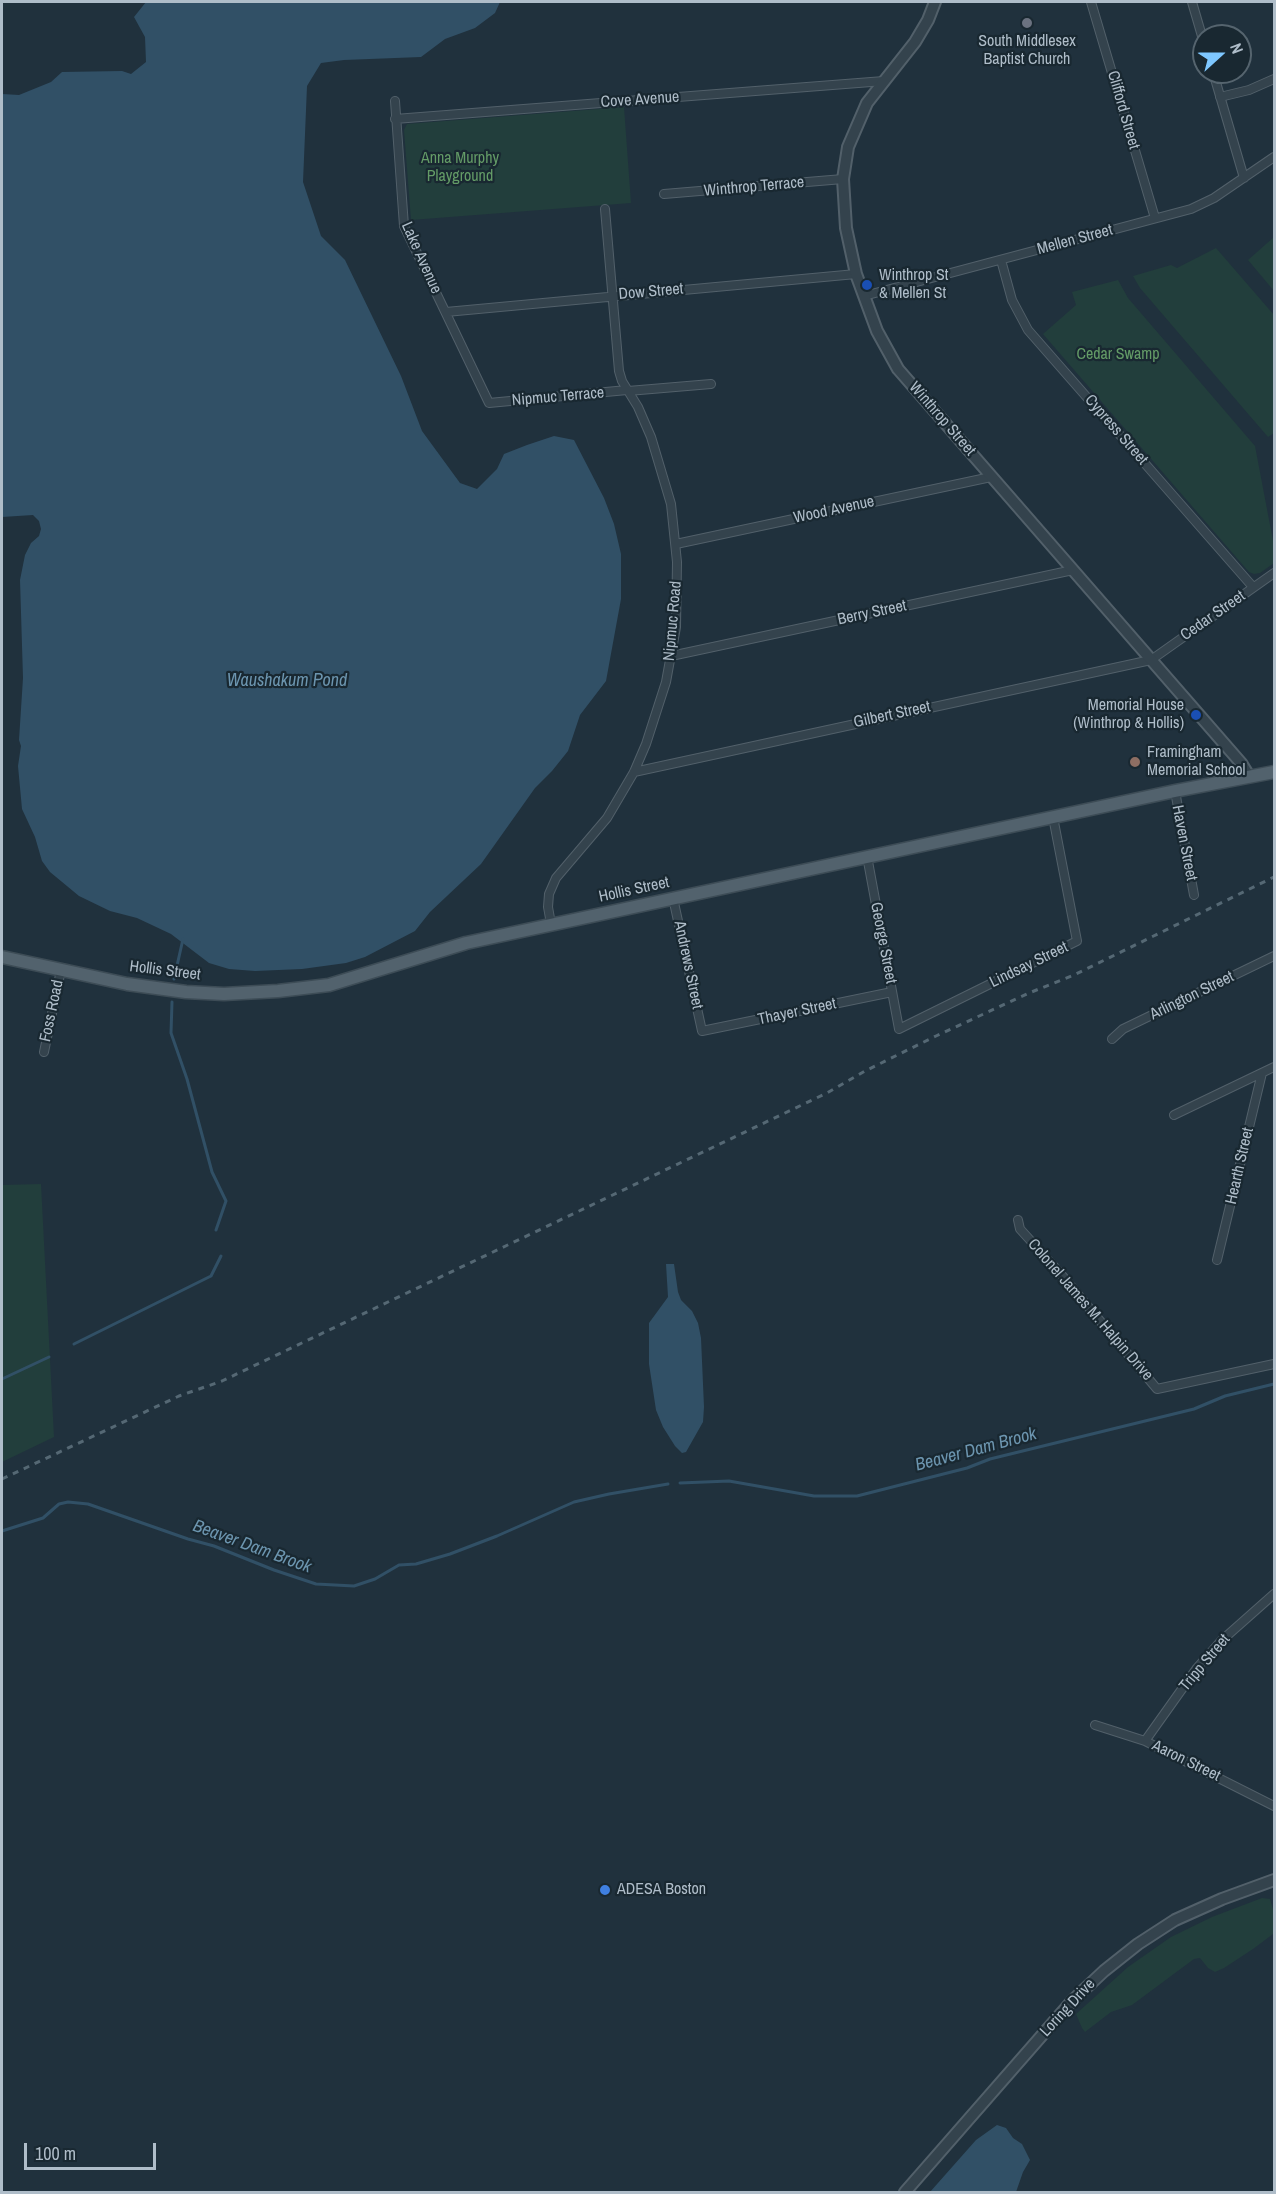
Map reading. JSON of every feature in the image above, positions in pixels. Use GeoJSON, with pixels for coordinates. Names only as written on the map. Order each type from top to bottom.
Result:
{"type":"FeatureCollection","features":[{"type":"Feature","properties":{"kind":"main road","name":"Hollis Street"},"geometry":{"type":"LineString","coordinates":[[2,957],[127,984],[186,992],[224,994],[278,992],[329,985],[456,946],[551,924],[1175,791],[1275,772]]}},
{"type":"Feature","properties":{"kind":"street","name":"Winthrop Street"},"geometry":{"type":"LineString","coordinates":[[935,2],[918,37],[867,103],[848,147],[843,179],[846,228],[856,274],[883,345],[898,369],[1241,763],[1249,776]]}},
{"type":"Feature","properties":{"kind":"street","name":"Clifford Street"},"geometry":{"type":"LineString","coordinates":[[1090,2],[1155,218]]}},
{"type":"Feature","properties":{"kind":"street"},"geometry":{"type":"LineString","coordinates":[[1192,2],[1198,24]]}},
{"type":"Feature","properties":{"kind":"street"},"geometry":{"type":"LineString","coordinates":[[1220,97],[1249,90],[1275,79]]}},
{"type":"Feature","properties":{"kind":"street","name":"Cove Avenue"},"geometry":{"type":"LineString","coordinates":[[396,118],[884,81]]}},
{"type":"Feature","properties":{"kind":"street"},"geometry":{"type":"LineString","coordinates":[[1216,84],[1244,178]]}},
{"type":"Feature","properties":{"kind":"street","name":"Lake Avenue"},"geometry":{"type":"LineString","coordinates":[[394,101],[402,219],[406,232],[489,403]]}},
{"type":"Feature","properties":{"kind":"street","name":"Mellen Street"},"geometry":{"type":"LineString","coordinates":[[864,296],[1203,204],[1275,157]]}},
{"type":"Feature","properties":{"kind":"street","name":"Winthrop Terrace"},"geometry":{"type":"LineString","coordinates":[[664,194],[843,179]]}},
{"type":"Feature","properties":{"kind":"street","name":"Nipmuc Road"},"geometry":{"type":"LineString","coordinates":[[551,924],[548,907],[549,894],[556,878],[607,818],[634,772],[656,719],[676,627],[676,544],[671,504],[662,468],[645,420],[627,390],[619,371],[605,208]]}},
{"type":"Feature","properties":{"kind":"street","name":"Cypress Street"},"geometry":{"type":"LineString","coordinates":[[1001,260],[1016,310],[1028,330],[1254,587]]}},
{"type":"Feature","properties":{"kind":"street","name":"Dow Street"},"geometry":{"type":"LineString","coordinates":[[446,312],[856,274]]}},
{"type":"Feature","properties":{"kind":"street","name":"Nipmuc Terrace"},"geometry":{"type":"LineString","coordinates":[[489,403],[711,384]]}},
{"type":"Feature","properties":{"kind":"street","name":"Wood Avenue"},"geometry":{"type":"LineString","coordinates":[[676,544],[992,477]]}},
{"type":"Feature","properties":{"kind":"street","name":"Berry Street"},"geometry":{"type":"LineString","coordinates":[[671,656],[1073,570]]}},
{"type":"Feature","properties":{"kind":"street","name":"Cedar Street"},"geometry":{"type":"LineString","coordinates":[[1151,660],[1275,573]]}},
{"type":"Feature","properties":{"kind":"street","name":"Gilbert Street"},"geometry":{"type":"LineString","coordinates":[[634,772],[1151,660]]}},
{"type":"Feature","properties":{"kind":"street","name":"Haven Street"},"geometry":{"type":"LineString","coordinates":[[1175,791],[1194,895]]}},
{"type":"Feature","properties":{"kind":"street","name":"Lindsay Street"},"geometry":{"type":"LineString","coordinates":[[899,1029],[1077,941],[1053,817]]}},
{"type":"Feature","properties":{"kind":"street","name":"George Street"},"geometry":{"type":"LineString","coordinates":[[867,856],[899,1029]]}},
{"type":"Feature","properties":{"kind":"street","name":"Andrews Street"},"geometry":{"type":"LineString","coordinates":[[674,898],[702,1031]]}},
{"type":"Feature","properties":{"kind":"street","name":"Arlington Street"},"geometry":{"type":"LineString","coordinates":[[1112,1039],[1123,1029],[1275,956]]}},
{"type":"Feature","properties":{"kind":"street","name":"Foss Road"},"geometry":{"type":"LineString","coordinates":[[44,1052],[61,970]]}},
{"type":"Feature","properties":{"kind":"street","name":"Thayer Street"},"geometry":{"type":"LineString","coordinates":[[702,1031],[892,992]]}},
{"type":"Feature","properties":{"kind":"street"},"geometry":{"type":"LineString","coordinates":[[1174,1115],[1275,1067]]}},
{"type":"Feature","properties":{"kind":"street","name":"Hearth Street"},"geometry":{"type":"LineString","coordinates":[[1217,1260],[1262,1073]]}},
{"type":"Feature","properties":{"kind":"street","name":"Colonel James M. Halpin Drive"},"geometry":{"type":"LineString","coordinates":[[1018,1220],[1020,1229],[1157,1389],[1275,1364]]}},
{"type":"Feature","properties":{"kind":"street","name":"Tripp Street"},"geometry":{"type":"LineString","coordinates":[[1145,1741],[1213,1650],[1275,1594]]}},
{"type":"Feature","properties":{"kind":"street","name":"Aaron Street"},"geometry":{"type":"LineString","coordinates":[[1095,1725],[1145,1741],[1275,1806]]}},
{"type":"Feature","properties":{"kind":"street","name":"Loring Drive"},"geometry":{"type":"LineString","coordinates":[[905,2193],[1072,2001],[1104,1971],[1138,1944],[1175,1920],[1222,1899],[1275,1880]]}},
{"type":"Feature","properties":{"kind":"green space","name":"Anna Murphy Playground"},"geometry":{"type":"Polygon","coordinates":[[[624,107],[631,203],[411,220],[404,130],[407,124],[624,107]]]}},
{"type":"Feature","properties":{"kind":"green space"},"geometry":{"type":"Polygon","coordinates":[[[1274,237],[1274,291],[1248,260],[1274,237]]]}},
{"type":"Feature","properties":{"kind":"green space","name":"Cedar Swamp"},"geometry":{"type":"Polygon","coordinates":[[[1216,248],[1274,315],[1274,433],[1268,437],[1140,288],[1133,276],[1171,265],[1177,268],[1216,248]]]}},
{"type":"Feature","properties":{"kind":"green space","name":"Cedar Swamp"},"geometry":{"type":"Polygon","coordinates":[[[1118,280],[1128,298],[1255,446],[1274,546],[1274,563],[1260,573],[1249,572],[1043,334],[1076,305],[1072,292],[1118,280]]]}},
{"type":"Feature","properties":{"kind":"green space"},"geometry":{"type":"Polygon","coordinates":[[[41,1184],[54,1437],[2,1462],[2,1185],[41,1184]]]}},
{"type":"Feature","properties":{"kind":"green space"},"geometry":{"type":"Polygon","coordinates":[[[1262,1898],[1270,1899],[1274,1913],[1273,1934],[1253,1949],[1215,1972],[1208,1968],[1200,1958],[1194,1959],[1132,2005],[1111,2012],[1085,2032],[1082,2028],[1076,2014],[1128,1967],[1171,1937],[1212,1917],[1262,1898]]]}},
{"type":"Feature","properties":{"kind":"water","name":"Waushakum Pond"},"geometry":{"type":"Polygon","coordinates":[[[146,2],[500,2],[495,13],[475,28],[445,39],[421,57],[321,63],[307,86],[303,182],[321,236],[345,260],[401,376],[422,431],[460,483],[477,489],[497,469],[504,454],[527,445],[554,436],[574,440],[604,498],[614,524],[621,554],[621,599],[606,681],[580,715],[568,751],[535,788],[481,864],[430,912],[415,931],[365,957],[346,963],[302,969],[255,971],[229,969],[209,963],[171,934],[137,918],[110,911],[79,896],[50,872],[42,861],[35,837],[22,809],[18,766],[21,746],[19,740],[23,678],[20,580],[25,555],[31,543],[39,536],[41,529],[39,521],[33,515],[2,517],[2,94],[19,95],[51,82],[62,72],[122,71],[131,74],[146,62],[145,37],[134,17],[146,2]]]}},
{"type":"Feature","properties":{"kind":"water"},"geometry":{"type":"Polygon","coordinates":[[[666,1264],[674,1264],[678,1292],[681,1300],[692,1311],[698,1323],[701,1338],[703,1422],[686,1452],[682,1453],[663,1427],[656,1410],[649,1364],[649,1323],[668,1297],[666,1264]]]}},
{"type":"Feature","properties":{"kind":"water"},"geometry":{"type":"Polygon","coordinates":[[[997,2125],[1006,2128],[1013,2138],[1022,2144],[1030,2160],[1016,2192],[930,2192],[976,2140],[997,2125]]]}},
{"type":"Feature","properties":{"kind":"waterway"},"geometry":{"type":"LineString","coordinates":[[174,979],[183,939]]}},
{"type":"Feature","properties":{"kind":"waterway"},"geometry":{"type":"LineString","coordinates":[[172,1002],[171,1033],[187,1079],[212,1172],[226,1201],[216,1230]]}},
{"type":"Feature","properties":{"kind":"waterway"},"geometry":{"type":"LineString","coordinates":[[74,1344],[211,1276],[221,1256]]}},
{"type":"Feature","properties":{"kind":"waterway"},"geometry":{"type":"LineString","coordinates":[[2,1379],[49,1357]]}},
{"type":"Feature","properties":{"kind":"waterway","name":"Beaver Dam Brook"},"geometry":{"type":"LineString","coordinates":[[680,1483],[729,1481],[814,1496],[857,1496],[967,1468],[990,1459],[1194,1409],[1225,1396],[1274,1384]]}},
{"type":"Feature","properties":{"kind":"waterway","name":"Beaver Dam Brook"},"geometry":{"type":"LineString","coordinates":[[2,1531],[43,1518],[59,1504],[68,1502],[88,1504],[214,1546],[316,1584],[354,1586],[375,1579],[399,1565],[416,1564],[450,1554],[574,1502],[668,1484]]}},
{"type":"Feature","properties":{"kind":"railway"},"geometry":{"type":"LineString","coordinates":[[2,1479],[179,1396],[222,1381],[827,1093],[865,1071],[936,1036],[1074,975],[1274,877]]}},
{"type":"Feature","properties":{"kind":"place","name":"South Middlesex Baptist Church"},"geometry":{"type":"Point","coordinates":[1027,23]}},
{"type":"Feature","properties":{"kind":"place","name":"Winthrop St & Mellen St"},"geometry":{"type":"Point","coordinates":[867,285]}},
{"type":"Feature","properties":{"kind":"place","name":"Memorial House (Winthrop & Hollis)"},"geometry":{"type":"Point","coordinates":[1196,715]}},
{"type":"Feature","properties":{"kind":"place","name":"Framingham Memorial School"},"geometry":{"type":"Point","coordinates":[1135,762]}},
{"type":"Feature","properties":{"kind":"place","name":"ADESA Boston"},"geometry":{"type":"Point","coordinates":[605,1890]}}]}
